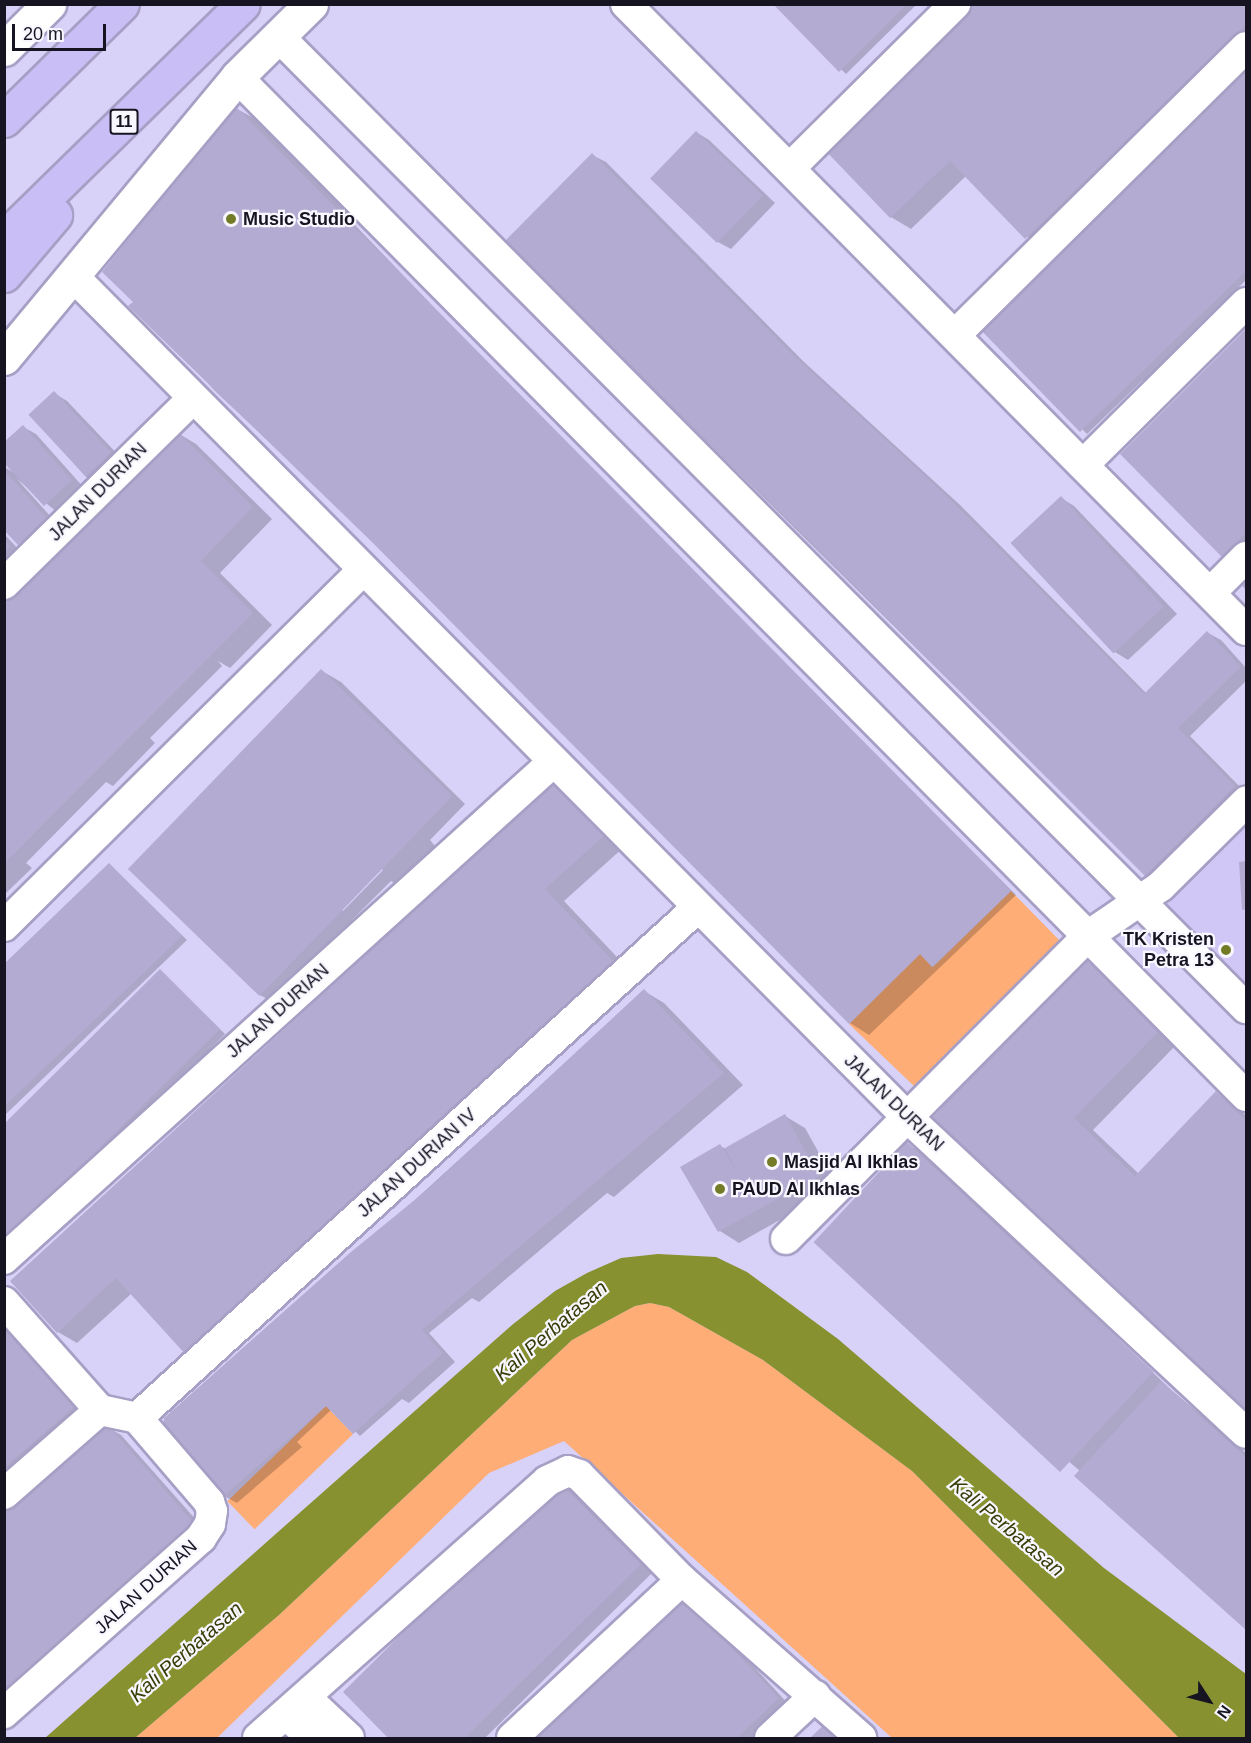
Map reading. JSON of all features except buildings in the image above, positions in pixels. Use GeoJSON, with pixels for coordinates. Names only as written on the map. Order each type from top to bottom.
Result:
{"type":"FeatureCollection","features":[{"type":"Feature","properties":{"kind":"highway"},"geometry":{"type":"LineString","coordinates":[[4,120],[122,4]]}},
{"type":"Feature","properties":{"kind":"highway","name":"11"},"geometry":{"type":"LineString","coordinates":[[4,238],[243,4]]}},
{"type":"Feature","properties":{"kind":"highway"},"geometry":{"type":"LineString","coordinates":[[4,275],[182,65]]}},
{"type":"Feature","properties":{"kind":"main road"},"geometry":{"type":"LineString","coordinates":[[4,49],[49,4]]}},
{"type":"Feature","properties":{"kind":"main road"},"geometry":{"type":"LineString","coordinates":[[4,358],[74,277],[237,77],[311,4]]}},
{"type":"Feature","properties":{"kind":"street"},"geometry":{"type":"LineString","coordinates":[[626,4],[1246,630]]}},
{"type":"Feature","properties":{"kind":"street"},"geometry":{"type":"LineString","coordinates":[[790,168],[955,4]]}},
{"type":"Feature","properties":{"kind":"street"},"geometry":{"type":"LineString","coordinates":[[278,36],[1246,1008]]}},
{"type":"Feature","properties":{"kind":"street"},"geometry":{"type":"LineString","coordinates":[[955,335],[1246,47]]}},
{"type":"Feature","properties":{"kind":"street"},"geometry":{"type":"LineString","coordinates":[[237,77],[1246,1096]]}},
{"type":"Feature","properties":{"kind":"street","name":"JALAN DURIAN"},"geometry":{"type":"LineString","coordinates":[[74,277],[552,763],[906,1117],[1246,1433]]}},
{"type":"Feature","properties":{"kind":"street"},"geometry":{"type":"LineString","coordinates":[[1083,465],[1246,303]]}},
{"type":"Feature","properties":{"kind":"street","name":"JALAN DURIAN"},"geometry":{"type":"LineString","coordinates":[[4,584],[192,399]]}},
{"type":"Feature","properties":{"kind":"street"},"geometry":{"type":"LineString","coordinates":[[1210,593],[1246,557]]}},
{"type":"Feature","properties":{"kind":"street"},"geometry":{"type":"LineString","coordinates":[[4,926],[362,571]]}},
{"type":"Feature","properties":{"kind":"street","name":"JALAN DURIAN"},"geometry":{"type":"LineString","coordinates":[[4,1259],[552,763]]}},
{"type":"Feature","properties":{"kind":"street"},"geometry":{"type":"LineString","coordinates":[[786,1239],[1088,936],[1161,886],[1246,802]]}},
{"type":"Feature","properties":{"kind":"street","name":"JALAN DURIAN IV"},"geometry":{"type":"LineString","coordinates":[[137,1418],[697,908]]}},
{"type":"Feature","properties":{"kind":"street"},"geometry":{"type":"LineString","coordinates":[[4,1302],[100,1410],[137,1418]]}},
{"type":"Feature","properties":{"kind":"street"},"geometry":{"type":"LineString","coordinates":[[4,1494],[100,1410]]}},
{"type":"Feature","properties":{"kind":"street","name":"JALAN DURIAN"},"geometry":{"type":"LineString","coordinates":[[4,1713],[201,1538],[210,1524],[209,1503],[137,1418]]}},
{"type":"Feature","properties":{"kind":"street"},"geometry":{"type":"LineString","coordinates":[[258,1738],[547,1481],[562,1472],[579,1475],[682,1580],[861,1738]]}},
{"type":"Feature","properties":{"kind":"street"},"geometry":{"type":"LineString","coordinates":[[512,1738],[682,1580]]}},
{"type":"Feature","properties":{"kind":"street"},"geometry":{"type":"LineString","coordinates":[[770,1738],[815,1696]]}},
{"type":"Feature","properties":{"kind":"street"},"geometry":{"type":"LineString","coordinates":[[295,1706],[312,1738]]}},
{"type":"Feature","properties":{"kind":"street"},"geometry":{"type":"LineString","coordinates":[[295,1706],[349,1738]]}},
{"type":"Feature","properties":{"kind":"shaded area","name":"TK Kristen Petra 13"},"geometry":{"type":"Polygon","coordinates":[[[1246,827],[1246,992],[1164,908],[1246,827]]]}},
{"type":"Feature","properties":{"kind":"shaded area"},"geometry":{"type":"Polygon","coordinates":[[[1011,891],[1061,942],[915,1087],[849,1024],[920,954],[933,967],[1011,891]]]}},
{"type":"Feature","properties":{"kind":"shaded area"},"geometry":{"type":"Polygon","coordinates":[[[650,1303],[669,1307],[763,1360],[912,1471],[1179,1738],[892,1738],[564,1441],[489,1473],[217,1738],[135,1738],[279,1615],[572,1340],[635,1306],[650,1303]]]}},
{"type":"Feature","properties":{"kind":"shaded area"},"geometry":{"type":"Polygon","coordinates":[[[326,1406],[353,1434],[255,1529],[227,1501],[326,1406]]]}},
{"type":"Feature","properties":{"kind":"water","name":"Kali Perbatasan"},"geometry":{"type":"Polygon","coordinates":[[[658,1254],[716,1257],[747,1272],[838,1339],[1104,1568],[1246,1674],[1246,1738],[1179,1738],[912,1471],[763,1360],[669,1307],[650,1303],[635,1306],[572,1340],[279,1615],[135,1738],[45,1738],[512,1325],[555,1291],[621,1258],[658,1254]]]}},
{"type":"Feature","properties":{"kind":"place","name":"Music Studio"},"geometry":{"type":"Point","coordinates":[231,219]}},
{"type":"Feature","properties":{"kind":"place","name":"TK Kristen Petra 13"},"geometry":{"type":"Point","coordinates":[1226,950]}},
{"type":"Feature","properties":{"kind":"place","name":"Masjid Al Ikhlas"},"geometry":{"type":"Point","coordinates":[772,1162]}},
{"type":"Feature","properties":{"kind":"place","name":"PAUD Al Ikhlas"},"geometry":{"type":"Point","coordinates":[720,1189]}}]}
